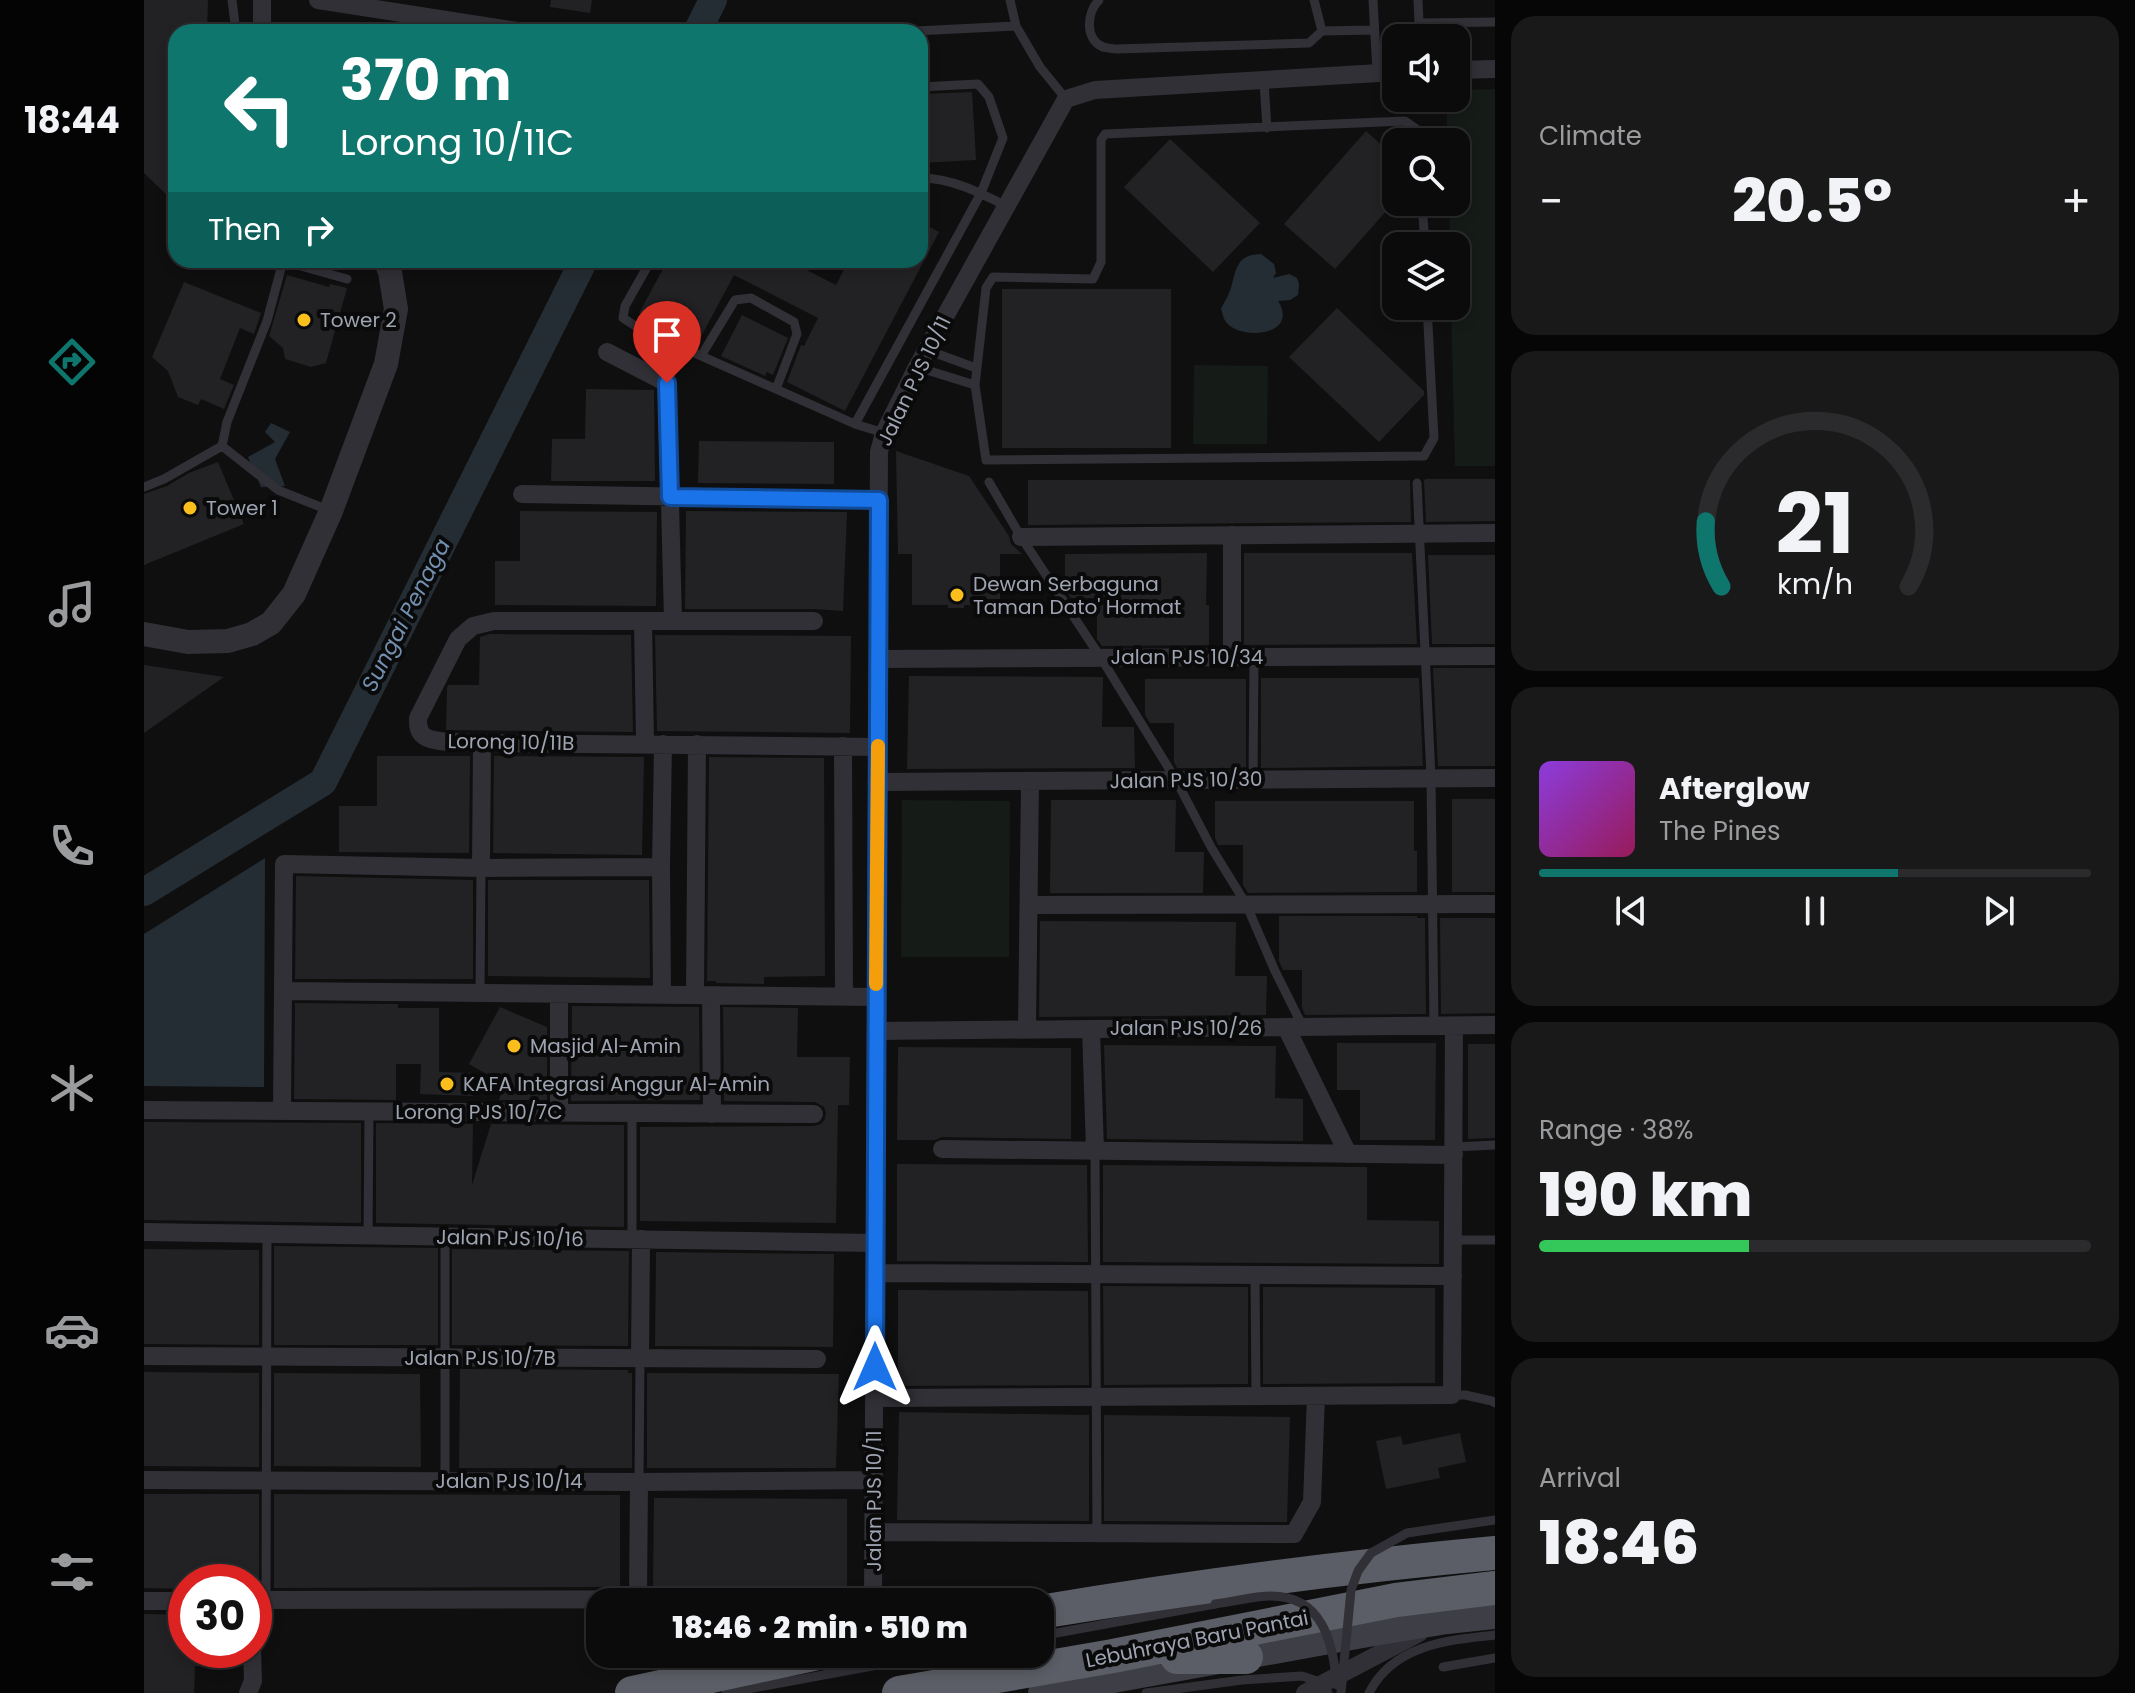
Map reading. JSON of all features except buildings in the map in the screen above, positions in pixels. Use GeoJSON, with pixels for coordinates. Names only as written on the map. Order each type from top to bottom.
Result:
{"type":"FeatureCollection","features":[{"type":"Feature","properties":{"kind":"highway"},"geometry":{"type":"LineString","coordinates":[[1054,1610],[1339,1569],[1495,1553]]}},
{"type":"Feature","properties":{"kind":"highway","name":"Lebuhraya Baru Pantai"},"geometry":{"type":"LineString","coordinates":[[899,1693],[1113,1656],[1396,1600],[1495,1588]]}},
{"type":"Feature","properties":{"kind":"highway"},"geometry":{"type":"LineString","coordinates":[[1113,1656],[1246,1657]]}},
{"type":"Feature","properties":{"kind":"highway"},"geometry":{"type":"LineString","coordinates":[[632,1693],[749,1668]]}},
{"type":"Feature","properties":{"kind":"main road"},"geometry":{"type":"LineString","coordinates":[[1041,1693],[1447,1621],[1495,1616]]}},
{"type":"Feature","properties":{"kind":"street"},"geometry":{"type":"LineString","coordinates":[[262,0],[262,24]]}},
{"type":"Feature","properties":{"kind":"street"},"geometry":{"type":"LineString","coordinates":[[318,0],[472,24]]}},
{"type":"Feature","properties":{"kind":"street"},"geometry":{"type":"LineString","coordinates":[[1470,70],[1495,69]]}},
{"type":"Feature","properties":{"kind":"street"},"geometry":{"type":"LineString","coordinates":[[1066,99],[1095,90],[1382,73]]}},
{"type":"Feature","properties":{"kind":"street","name":"Jalan PJS 10/11"},"geometry":{"type":"LineString","coordinates":[[873,1588],[879,452],[884,433],[917,367],[1066,99]]}},
{"type":"Feature","properties":{"kind":"street"},"geometry":{"type":"LineString","coordinates":[[144,634],[188,642],[228,641],[252,634],[271,623],[294,594],[331,511],[386,364],[396,309],[388,268]]}},
{"type":"Feature","properties":{"kind":"street"},"geometry":{"type":"LineString","coordinates":[[607,352],[667,383],[673,621]]}},
{"type":"Feature","properties":{"kind":"street"},"geometry":{"type":"LineString","coordinates":[[522,494],[879,500]]}},
{"type":"Feature","properties":{"kind":"street"},"geometry":{"type":"LineString","coordinates":[[1021,537],[1495,533]]}},
{"type":"Feature","properties":{"kind":"street"},"geometry":{"type":"LineString","coordinates":[[1232,535],[1232,657]]}},
{"type":"Feature","properties":{"kind":"street","name":"Lorong 10/11B"},"geometry":{"type":"LineString","coordinates":[[814,621],[494,621],[473,626],[458,639],[418,718],[418,727],[422,735],[432,740],[482,743],[878,747]]}},
{"type":"Feature","properties":{"kind":"street"},"geometry":{"type":"LineString","coordinates":[[643,621],[661,867],[662,995]]}},
{"type":"Feature","properties":{"kind":"street","name":"Jalan PJS 10/34"},"geometry":{"type":"LineString","coordinates":[[878,659],[1495,656]]}},
{"type":"Feature","properties":{"kind":"street"},"geometry":{"type":"LineString","coordinates":[[481,868],[482,743]]}},
{"type":"Feature","properties":{"kind":"street"},"geometry":{"type":"LineString","coordinates":[[697,744],[703,995],[712,1114]]}},
{"type":"Feature","properties":{"kind":"street"},"geometry":{"type":"LineString","coordinates":[[843,746],[844,997]]}},
{"type":"Feature","properties":{"kind":"street","name":"Jalan PJS 10/30"},"geometry":{"type":"LineString","coordinates":[[877,782],[1495,778]]}},
{"type":"Feature","properties":{"kind":"street"},"geometry":{"type":"LineString","coordinates":[[1027,1029],[1030,782]]}},
{"type":"Feature","properties":{"kind":"street"},"geometry":{"type":"LineString","coordinates":[[282,1111],[284,864],[481,868],[661,867]]}},
{"type":"Feature","properties":{"kind":"street"},"geometry":{"type":"LineString","coordinates":[[1029,905],[1495,904]]}},
{"type":"Feature","properties":{"kind":"street"},"geometry":{"type":"LineString","coordinates":[[283,991],[876,997]]}},
{"type":"Feature","properties":{"kind":"street"},"geometry":{"type":"LineString","coordinates":[[559,994],[559,1113]]}},
{"type":"Feature","properties":{"kind":"street","name":"Jalan PJS 10/26"},"geometry":{"type":"LineString","coordinates":[[876,1031],[1495,1025]]}},
{"type":"Feature","properties":{"kind":"street"},"geometry":{"type":"LineString","coordinates":[[874,1398],[1452,1395],[1454,1026]]}},
{"type":"Feature","properties":{"kind":"street"},"geometry":{"type":"LineString","coordinates":[[1294,1027],[1348,1154]]}},
{"type":"Feature","properties":{"kind":"street"},"geometry":{"type":"LineString","coordinates":[[1091,1029],[1095,1150]]}},
{"type":"Feature","properties":{"kind":"street","name":"Lorong PJS 10/7C"},"geometry":{"type":"LineString","coordinates":[[144,1110],[814,1114]]}},
{"type":"Feature","properties":{"kind":"street"},"geometry":{"type":"LineString","coordinates":[[942,1149],[1348,1154],[1454,1151]]}},
{"type":"Feature","properties":{"kind":"street","name":"Jalan PJS 10/16"},"geometry":{"type":"LineString","coordinates":[[144,1232],[875,1243]]}},
{"type":"Feature","properties":{"kind":"street"},"geometry":{"type":"LineString","coordinates":[[637,1239],[640,1359]]}},
{"type":"Feature","properties":{"kind":"street"},"geometry":{"type":"LineString","coordinates":[[875,1273],[1453,1276]]}},
{"type":"Feature","properties":{"kind":"street","name":"Jalan PJS 10/7B"},"geometry":{"type":"LineString","coordinates":[[144,1356],[817,1359]]}},
{"type":"Feature","properties":{"kind":"street"},"geometry":{"type":"LineString","coordinates":[[874,1532],[1294,1534],[1312,1502],[1316,1396]]}},
{"type":"Feature","properties":{"kind":"street","name":"Jalan PJS 10/14"},"geometry":{"type":"LineString","coordinates":[[144,1480],[874,1480]]}},
{"type":"Feature","properties":{"kind":"street"},"geometry":{"type":"LineString","coordinates":[[638,1588],[639,1482]]}},
{"type":"Feature","properties":{"kind":"street"},"geometry":{"type":"LineString","coordinates":[[272,1600],[586,1600]]}},
{"type":"Feature","properties":{"kind":"street"},"geometry":{"type":"LineString","coordinates":[[144,1601],[168,1601]]}},
{"type":"Feature","properties":{"kind":"street"},"geometry":{"type":"LineString","coordinates":[[1305,1693],[1333,1690],[1403,1640],[1447,1621]]}},
{"type":"Feature","properties":{"kind":"street"},"geometry":{"type":"LineString","coordinates":[[248,1693],[253,1681],[253,1668]]}},
{"type":"Feature","properties":{"kind":"lane"},"geometry":{"type":"LineString","coordinates":[[232,0],[235,24]]}},
{"type":"Feature","properties":{"kind":"lane"},"geometry":{"type":"LineString","coordinates":[[1010,0],[1016,26],[1040,67],[1066,99]]}},
{"type":"Feature","properties":{"kind":"lane"},"geometry":{"type":"LineString","coordinates":[[1099,0],[1091,8],[1089,25],[1094,39],[1101,46],[1117,49],[1309,43],[1322,31],[1374,30]]}},
{"type":"Feature","properties":{"kind":"lane"},"geometry":{"type":"LineString","coordinates":[[1314,0],[1322,31]]}},
{"type":"Feature","properties":{"kind":"lane"},"geometry":{"type":"LineString","coordinates":[[1373,0],[1377,73]]}},
{"type":"Feature","properties":{"kind":"lane"},"geometry":{"type":"LineString","coordinates":[[1418,0],[1419,23],[1495,22]]}},
{"type":"Feature","properties":{"kind":"lane"},"geometry":{"type":"LineString","coordinates":[[928,30],[1016,26]]}},
{"type":"Feature","properties":{"kind":"lane"},"geometry":{"type":"LineString","coordinates":[[1264,82],[1267,128]]}},
{"type":"Feature","properties":{"kind":"lane"},"geometry":{"type":"LineString","coordinates":[[855,424],[981,193],[1003,138],[989,97],[978,84],[928,87]]}},
{"type":"Feature","properties":{"kind":"lane"},"geometry":{"type":"LineString","coordinates":[[1415,128],[1405,121],[1105,134],[1101,140],[1101,262],[1093,279],[993,277],[986,288],[975,385],[986,460],[1424,456],[1434,438],[1428,320]]}},
{"type":"Feature","properties":{"kind":"lane"},"geometry":{"type":"LineString","coordinates":[[928,178],[938,178],[981,193],[1006,206]]}},
{"type":"Feature","properties":{"kind":"lane"},"geometry":{"type":"LineString","coordinates":[[144,487],[222,446],[227,422],[267,321],[281,268]]}},
{"type":"Feature","properties":{"kind":"lane"},"geometry":{"type":"LineString","coordinates":[[308,268],[347,279]]}},
{"type":"Feature","properties":{"kind":"lane"},"geometry":{"type":"LineString","coordinates":[[646,268],[625,306],[623,318],[640,329],[855,424],[884,433]]}},
{"type":"Feature","properties":{"kind":"lane"},"geometry":{"type":"LineString","coordinates":[[701,356],[735,300],[751,298],[794,322],[797,334],[776,389]]}},
{"type":"Feature","properties":{"kind":"lane"},"geometry":{"type":"LineString","coordinates":[[927,350],[976,368]]}},
{"type":"Feature","properties":{"kind":"lane"},"geometry":{"type":"LineString","coordinates":[[917,367],[975,385]]}},
{"type":"Feature","properties":{"kind":"lane"},"geometry":{"type":"LineString","coordinates":[[222,446],[278,490],[331,511]]}},
{"type":"Feature","properties":{"kind":"lane"},"geometry":{"type":"LineString","coordinates":[[989,482],[1176,780],[1211,847],[1246,904],[1275,971],[1294,1027]]}},
{"type":"Feature","properties":{"kind":"lane"},"geometry":{"type":"LineString","coordinates":[[1417,483],[1431,777],[1434,1026]]}},
{"type":"Feature","properties":{"kind":"lane"},"geometry":{"type":"LineString","coordinates":[[1253,779],[1254,657]]}},
{"type":"Feature","properties":{"kind":"lane"},"geometry":{"type":"LineString","coordinates":[[480,993],[481,868]]}},
{"type":"Feature","properties":{"kind":"lane"},"geometry":{"type":"LineString","coordinates":[[368,1236],[369,1111]]}},
{"type":"Feature","properties":{"kind":"lane"},"geometry":{"type":"LineString","coordinates":[[632,1113],[637,1239]]}},
{"type":"Feature","properties":{"kind":"lane"},"geometry":{"type":"LineString","coordinates":[[1454,1151],[1495,1145]]}},
{"type":"Feature","properties":{"kind":"lane"},"geometry":{"type":"LineString","coordinates":[[1095,1150],[1097,1533]]}},
{"type":"Feature","properties":{"kind":"lane"},"geometry":{"type":"LineString","coordinates":[[262,1564],[266,1480],[267,1234]]}},
{"type":"Feature","properties":{"kind":"lane"},"geometry":{"type":"LineString","coordinates":[[445,1237],[445,1480]]}},
{"type":"Feature","properties":{"kind":"lane"},"geometry":{"type":"LineString","coordinates":[[1454,1240],[1495,1240]]}},
{"type":"Feature","properties":{"kind":"lane"},"geometry":{"type":"LineString","coordinates":[[1255,1275],[1256,1396]]}},
{"type":"Feature","properties":{"kind":"lane"},"geometry":{"type":"LineString","coordinates":[[639,1482],[640,1359]]}},
{"type":"Feature","properties":{"kind":"lane"},"geometry":{"type":"LineString","coordinates":[[1452,1395],[1495,1403]]}},
{"type":"Feature","properties":{"kind":"lane"},"geometry":{"type":"LineString","coordinates":[[1333,1690],[1351,1590],[1358,1571],[1371,1553],[1407,1533],[1495,1520]]}},
{"type":"Feature","properties":{"kind":"lane"},"geometry":{"type":"LineString","coordinates":[[1054,1634],[1271,1596],[1293,1600],[1310,1609],[1325,1627],[1335,1656],[1333,1690]]}},
{"type":"Feature","properties":{"kind":"lane"},"geometry":{"type":"LineString","coordinates":[[1369,1693],[1400,1657],[1420,1647],[1495,1635]]}},
{"type":"Feature","properties":{"kind":"lane"},"geometry":{"type":"LineString","coordinates":[[1443,1667],[1495,1658]]}},
{"type":"Feature","properties":{"kind":"lane"},"geometry":{"type":"LineString","coordinates":[[726,1693],[858,1668]]}},
{"type":"Feature","properties":{"kind":"lane"},"geometry":{"type":"LineString","coordinates":[[1146,1693],[1242,1680],[1302,1676],[1333,1690]]}},
{"type":"Feature","properties":{"kind":"shaded area"},"geometry":{"type":"Polygon","coordinates":[[[1495,89],[1495,466],[1455,466],[1451,320],[1470,320],[1470,232],[1450,232],[1449,216],[1470,216],[1470,128],[1447,128],[1447,112],[1470,112],[1470,90],[1495,89]]]}},
{"type":"Feature","properties":{"kind":"shaded area"},"geometry":{"type":"Polygon","coordinates":[[[1261,254],[1274,264],[1276,273],[1273,278],[1289,274],[1297,278],[1298,295],[1290,300],[1278,301],[1283,313],[1281,322],[1275,328],[1266,332],[1243,332],[1226,322],[1221,309],[1240,263],[1247,257],[1261,254]]]}},
{"type":"Feature","properties":{"kind":"shaded area"},"geometry":{"type":"Polygon","coordinates":[[[1194,365],[1268,366],[1267,444],[1193,444],[1194,365]]]}},
{"type":"Feature","properties":{"kind":"shaded area"},"geometry":{"type":"Polygon","coordinates":[[[271,423],[290,432],[275,459],[285,486],[261,487],[248,457],[275,442],[265,432],[271,423]]]}},
{"type":"Feature","properties":{"kind":"shaded area"},"geometry":{"type":"Polygon","coordinates":[[[902,800],[1010,801],[1009,957],[901,957],[902,800]]]}},
{"type":"Feature","properties":{"kind":"shaded area"},"geometry":{"type":"Polygon","coordinates":[[[265,858],[264,1087],[144,1086],[144,934],[265,858]]]}},
{"type":"Feature","properties":{"kind":"waterway","name":"Sungai Penaga"},"geometry":{"type":"LineString","coordinates":[[701,24],[713,0]]}},
{"type":"Feature","properties":{"kind":"waterway","name":"Sungai Penaga"},"geometry":{"type":"LineString","coordinates":[[144,892],[323,782],[580,268]]}},
{"type":"Feature","properties":{"kind":"slow traffic"},"geometry":{"type":"LineString","coordinates":[[876,984],[878,746]]}},
{"type":"Feature","properties":{"kind":"place","name":"Tower 2"},"geometry":{"type":"Point","coordinates":[304,320]}},
{"type":"Feature","properties":{"kind":"place","name":"Tower 1"},"geometry":{"type":"Point","coordinates":[190,508]}},
{"type":"Feature","properties":{"kind":"place","name":"Dewan Serbaguna Taman Dato' Hormat"},"geometry":{"type":"Point","coordinates":[957,595]}},
{"type":"Feature","properties":{"kind":"place","name":"Masjid Al-Amin"},"geometry":{"type":"Point","coordinates":[514,1046]}},
{"type":"Feature","properties":{"kind":"place","name":"KAFA Integrasi Anggur Al-Amin"},"geometry":{"type":"Point","coordinates":[447,1084]}},
{"type":"Feature","properties":{"kind":"route"},"geometry":{"type":"LineString","coordinates":[[667,383],[670,497],[879,500],[875,1367]]}}]}
